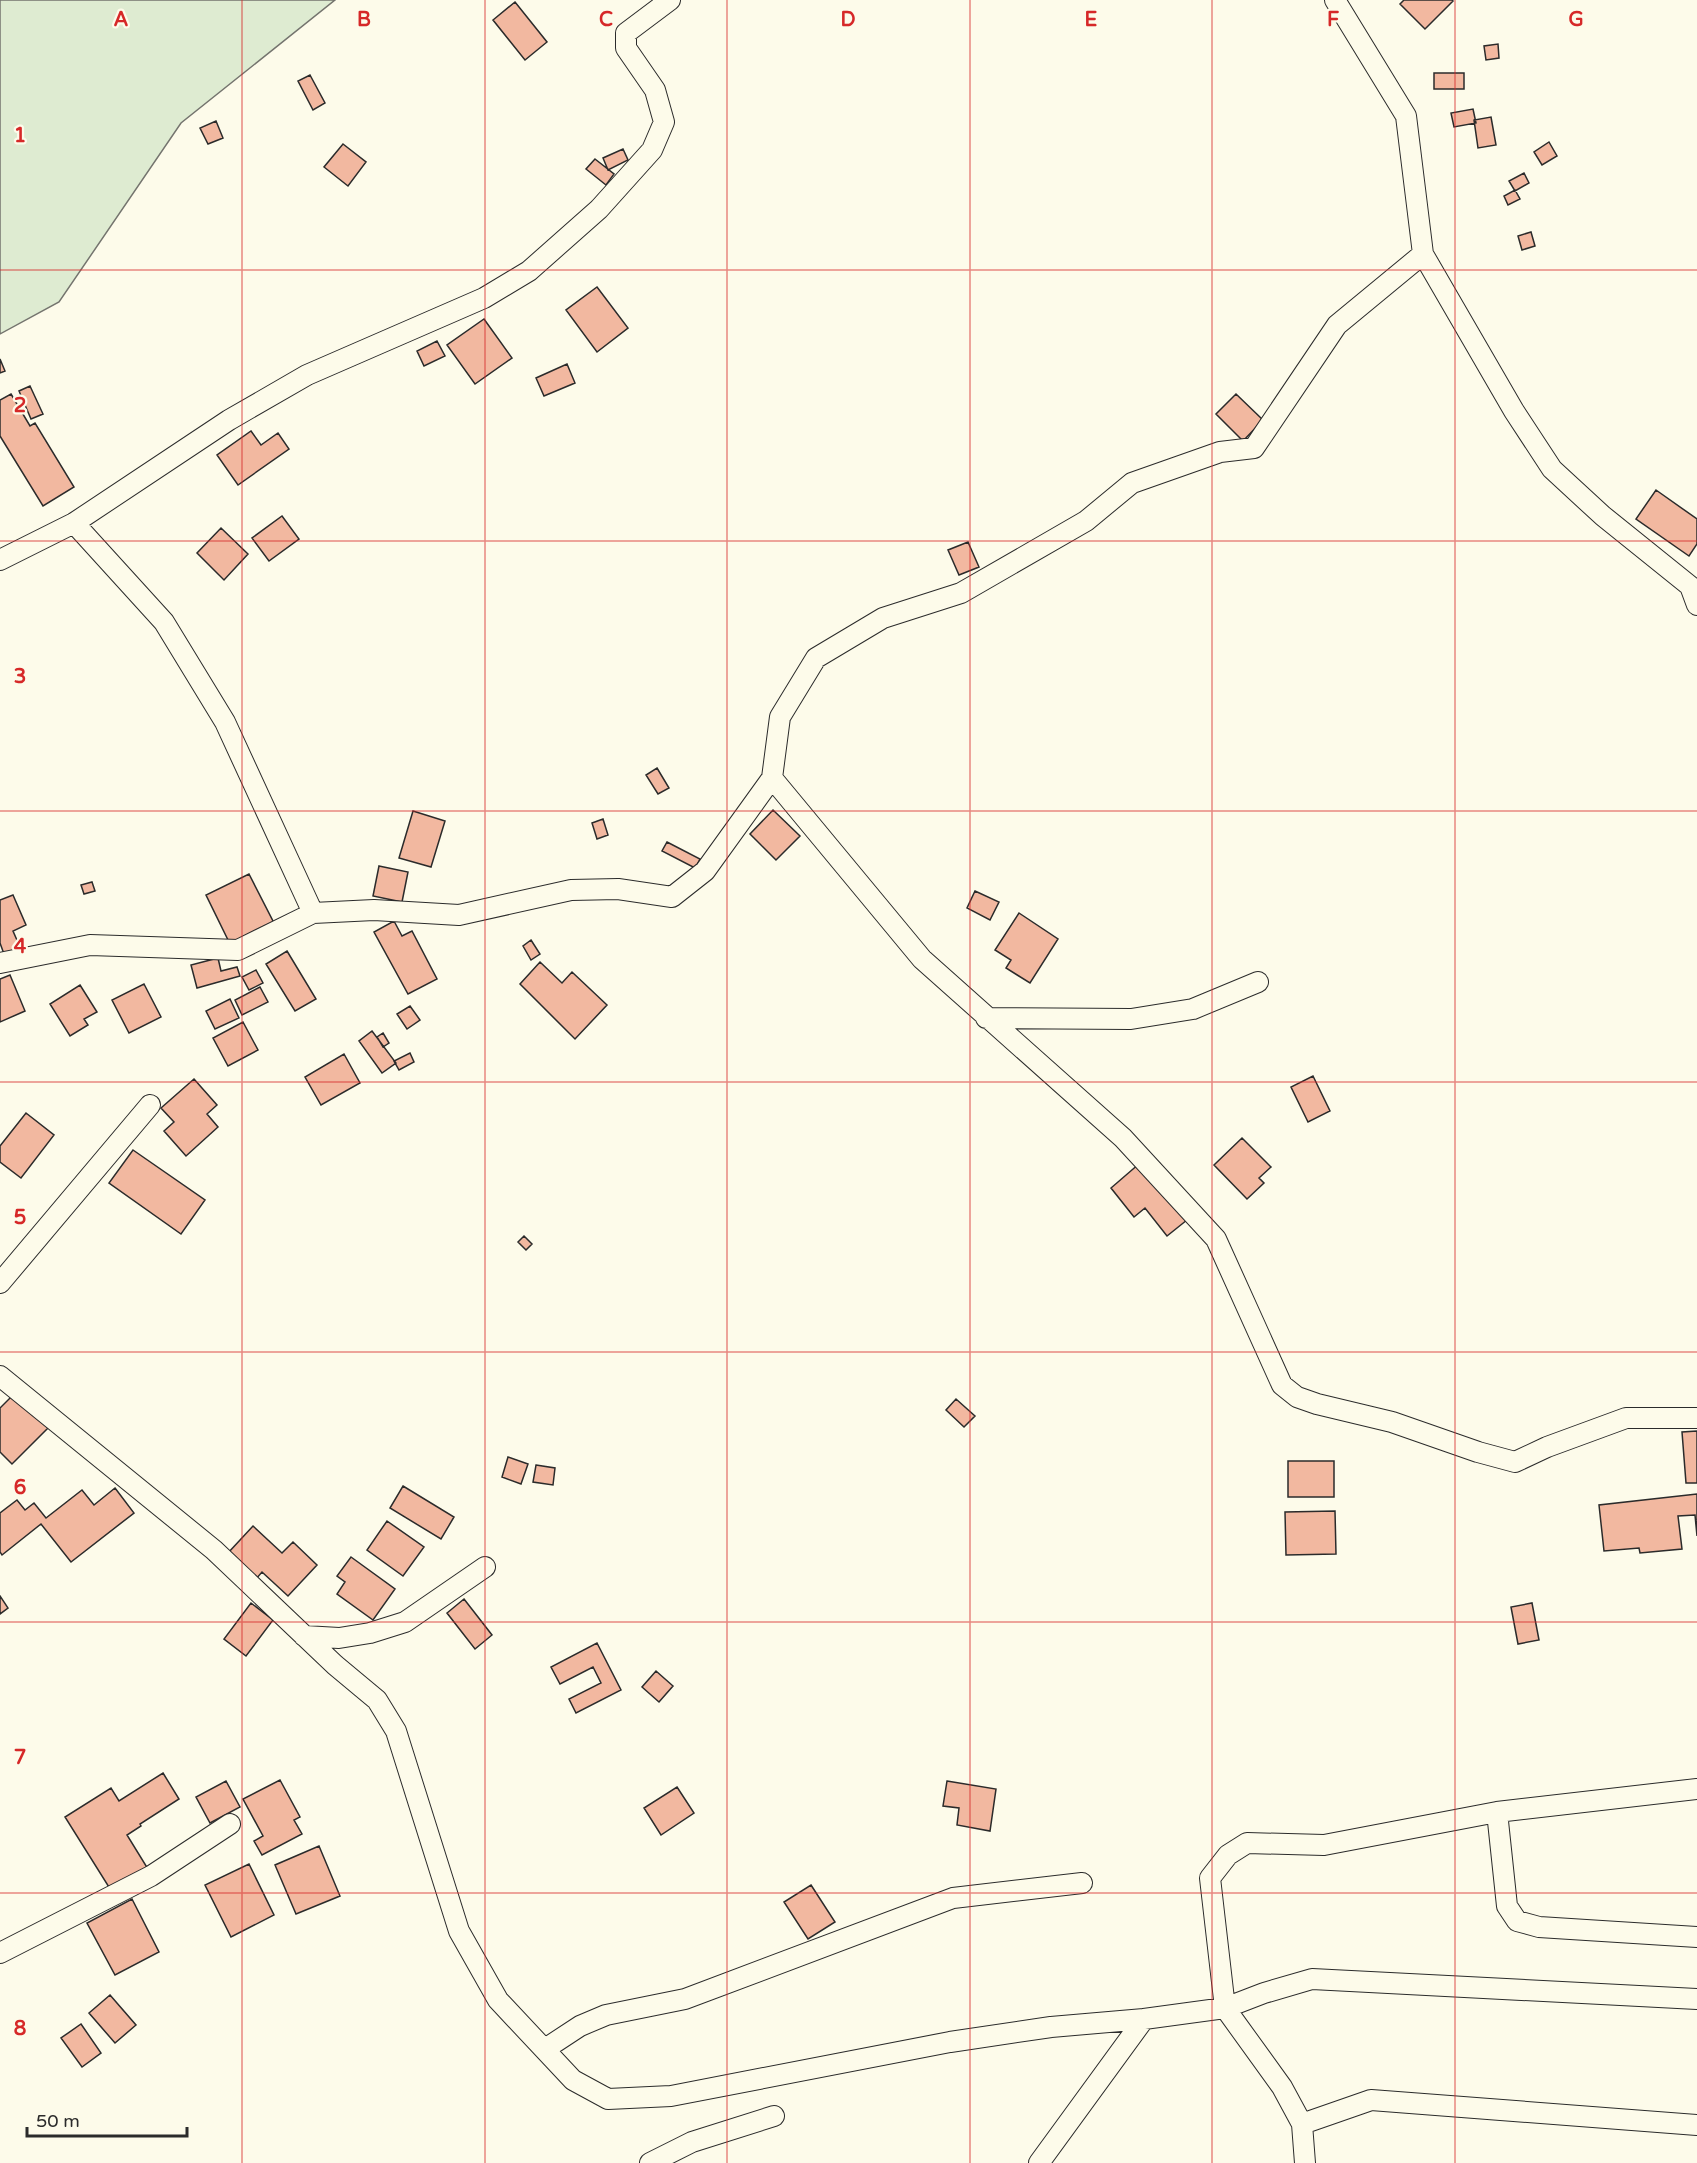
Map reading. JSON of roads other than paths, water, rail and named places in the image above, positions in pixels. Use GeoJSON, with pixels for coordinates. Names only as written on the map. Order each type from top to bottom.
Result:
{"type":"FeatureCollection","features":[{"type":"Feature","properties":{"kind":"street"},"geometry":{"type":"LineString","coordinates":[[0,560],[74,523],[229,420],[307,375],[484,298],[529,271],[598,209],[652,150],[664,123],[655,90],[626,48],[626,33],[670,0]]}},
{"type":"Feature","properties":{"kind":"street"},"geometry":{"type":"LineString","coordinates":[[1335,0],[1406,116],[1423,254],[1514,411],[1552,469],[1603,516],[1690,586],[1697,605]]}},
{"type":"Feature","properties":{"kind":"street"},"geometry":{"type":"LineString","coordinates":[[0,963],[90,945],[238,950],[313,914],[374,910],[459,915],[571,890],[618,889],[672,897],[705,871],[772,778],[780,717],[816,658],[883,618],[961,593],[1086,521],[1132,483],[1220,452],[1254,447],[1336,325],[1423,254]]}},
{"type":"Feature","properties":{"kind":"street"},"geometry":{"type":"LineString","coordinates":[[74,523],[164,622],[225,722],[313,914]]}},
{"type":"Feature","properties":{"kind":"street"},"geometry":{"type":"LineString","coordinates":[[772,778],[922,959],[1123,1138],[1216,1239],[1282,1384],[1297,1397],[1392,1422],[1478,1452],[1515,1462],[1547,1447],[1626,1418],[1697,1418]]}},
{"type":"Feature","properties":{"kind":"street"},"geometry":{"type":"LineString","coordinates":[[986,1018],[1131,1019],[1193,1009],[1258,981]]}},
{"type":"Feature","properties":{"kind":"street"},"geometry":{"type":"LineString","coordinates":[[0,1283],[150,1105]]}},
{"type":"Feature","properties":{"kind":"street"},"geometry":{"type":"LineString","coordinates":[[0,1376],[214,1550],[335,1665],[377,1700],[396,1731],[459,1931],[498,2000],[573,2080],[608,2099],[671,2096],[961,2041],[1051,2027],[1144,2019],[1225,2008],[1264,1992],[1311,1979],[1697,1999]]}},
{"type":"Feature","properties":{"kind":"street"},"geometry":{"type":"LineString","coordinates":[[304,1636],[339,1638],[369,1633],[405,1622],[485,1567]]}},
{"type":"Feature","properties":{"kind":"street"},"geometry":{"type":"LineString","coordinates":[[1305,2163],[1302,2124],[1282,2087],[1225,2008],[1210,1878],[1228,1855],[1247,1843],[1324,1845],[1497,1812],[1697,1789]]}},
{"type":"Feature","properties":{"kind":"street"},"geometry":{"type":"LineString","coordinates":[[1497,1812],[1507,1906],[1517,1921],[1539,1927],[1697,1937]]}},
{"type":"Feature","properties":{"kind":"street"},"geometry":{"type":"LineString","coordinates":[[0,1953],[151,1876],[230,1824]]}},
{"type":"Feature","properties":{"kind":"street"},"geometry":{"type":"LineString","coordinates":[[545,2049],[580,2026],[606,2015],[685,1999],[953,1898],[1082,1882]]}},
{"type":"Feature","properties":{"kind":"street"},"geometry":{"type":"LineString","coordinates":[[1039,2163],[1144,2019]]}},
{"type":"Feature","properties":{"kind":"street"},"geometry":{"type":"LineString","coordinates":[[1302,2124],[1371,2100],[1697,2125]]}},
{"type":"Feature","properties":{"kind":"street"},"geometry":{"type":"LineString","coordinates":[[650,2163],[692,2142],[774,2116]]}}]}
